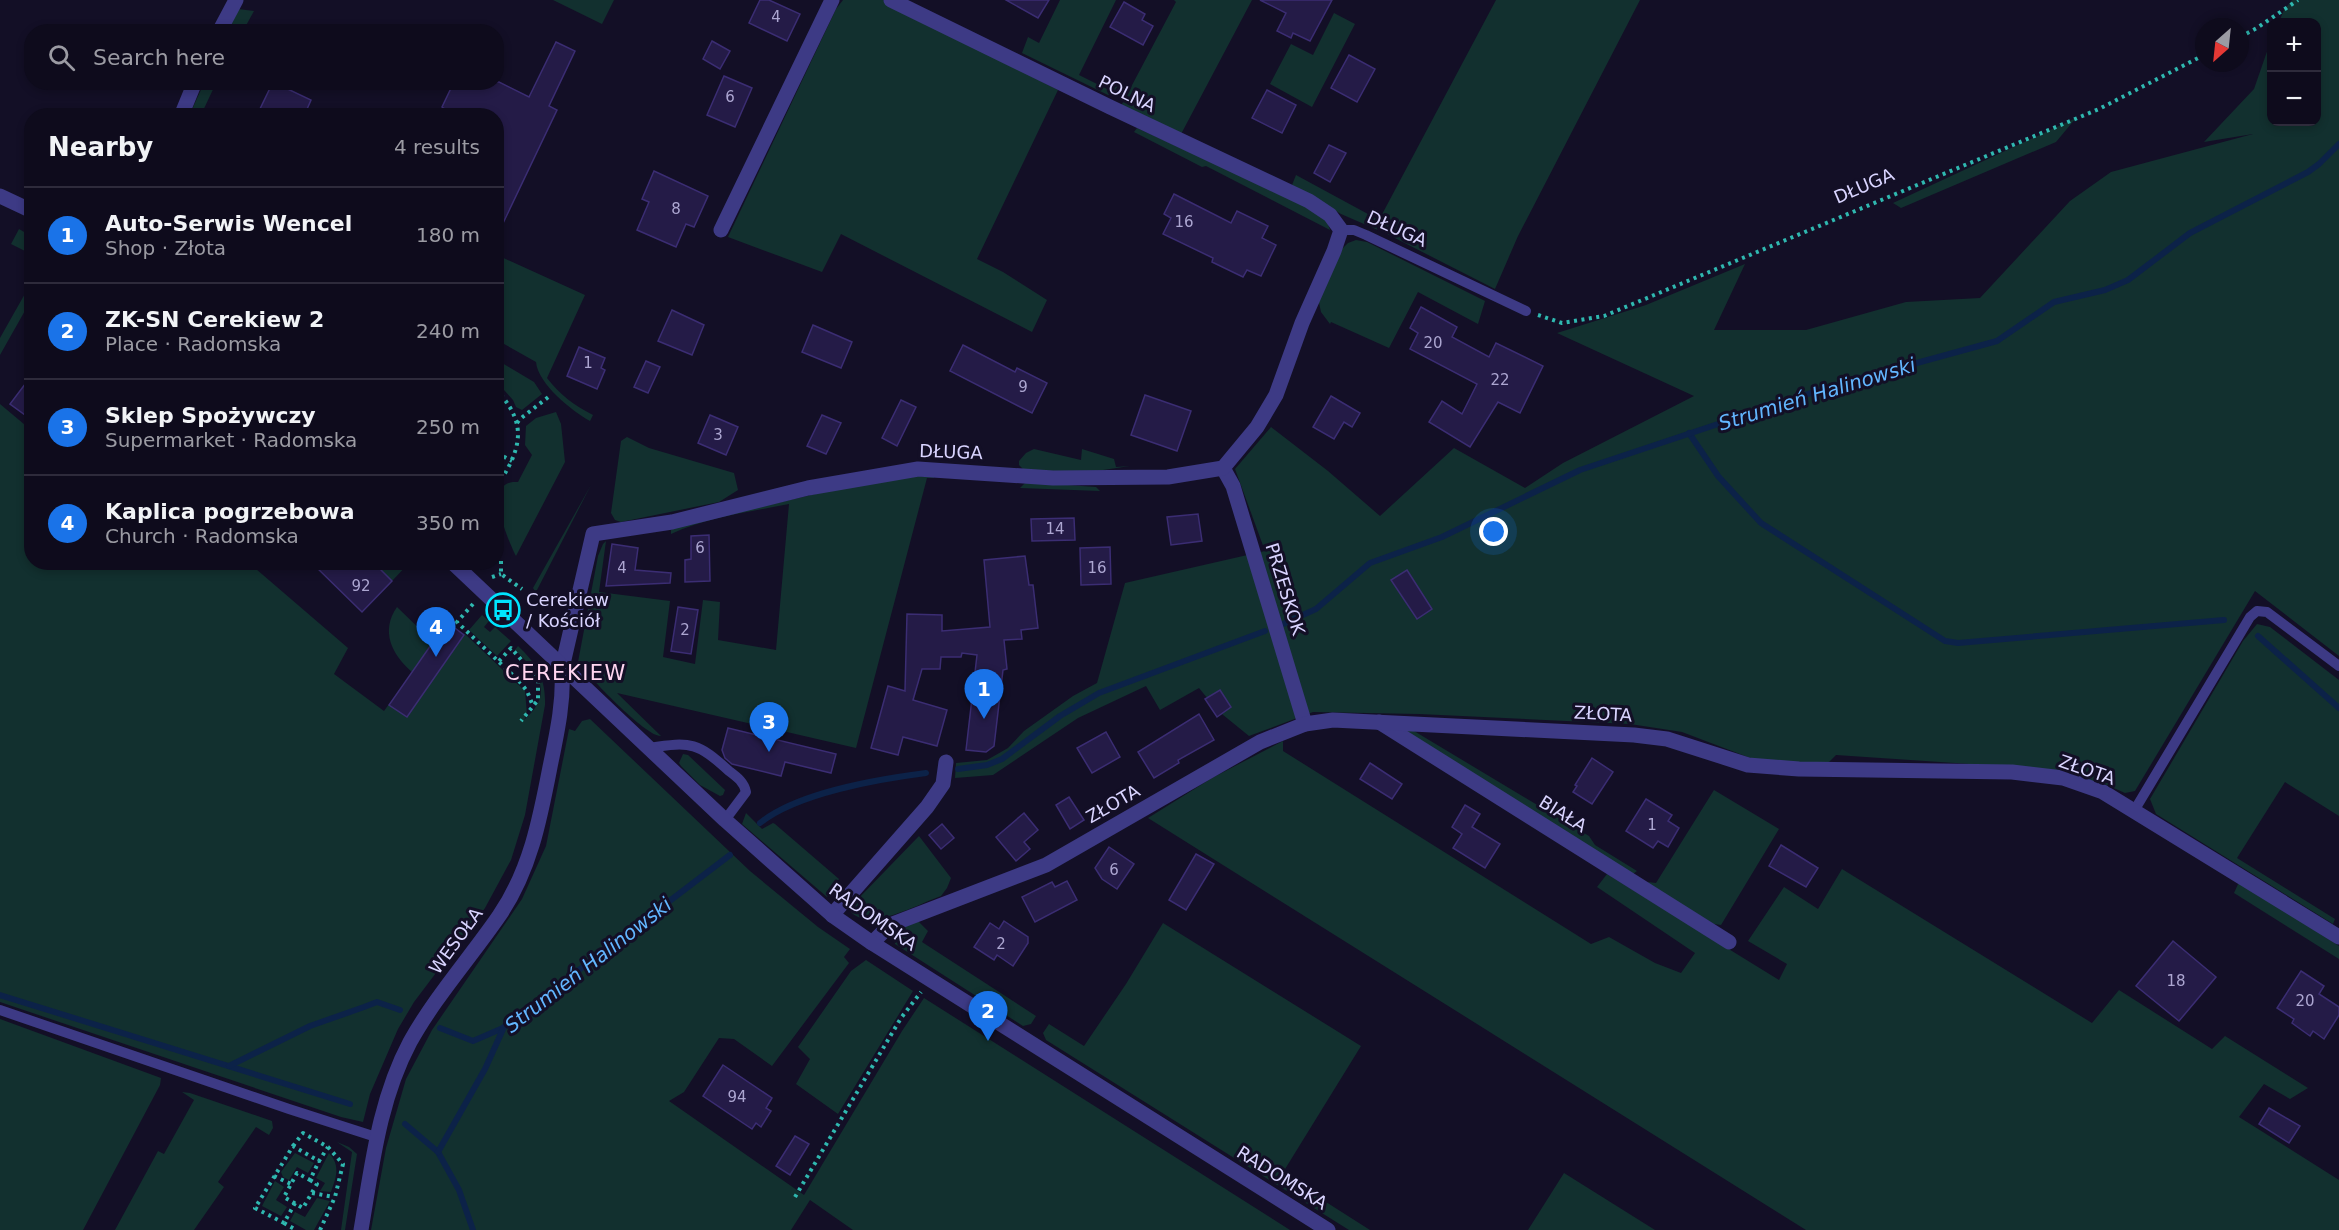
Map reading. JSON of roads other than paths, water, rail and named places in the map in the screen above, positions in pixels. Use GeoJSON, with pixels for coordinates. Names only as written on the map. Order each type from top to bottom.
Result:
{"type":"FeatureCollection","features":[{"type":"Feature","properties":{"kind":"street"},"geometry":{"type":"LineString","coordinates":[[223,24],[236,0]]}},
{"type":"Feature","properties":{"kind":"street"},"geometry":{"type":"LineString","coordinates":[[721,230],[832,0]]}},
{"type":"Feature","properties":{"kind":"street","name":"POLNA"},"geometry":{"type":"LineString","coordinates":[[891,0],[1309,201],[1330,215],[1341,230]]}},
{"type":"Feature","properties":{"kind":"street"},"geometry":{"type":"LineString","coordinates":[[185,108],[192,90]]}},
{"type":"Feature","properties":{"kind":"street"},"geometry":{"type":"LineString","coordinates":[[0,196],[24,207]]}},
{"type":"Feature","properties":{"kind":"street","name":"DŁUGA"},"geometry":{"type":"LineString","coordinates":[[593,534],[672,522],[808,488],[918,469],[1053,478],[1099,478],[1168,477],[1223,468],[1257,427],[1276,395],[1302,323],[1341,230]]}},
{"type":"Feature","properties":{"kind":"street","name":"PRZESKOK"},"geometry":{"type":"LineString","coordinates":[[1223,468],[1233,486],[1305,724]]}},
{"type":"Feature","properties":{"kind":"street","name":"WESOŁA"},"geometry":{"type":"LineString","coordinates":[[361,1230],[376,1137],[392,1085],[410,1044],[446,987],[500,915],[521,874],[536,837],[564,693],[562,668],[593,534]]}},
{"type":"Feature","properties":{"kind":"street","name":"RADOMSKA"},"geometry":{"type":"LineString","coordinates":[[460,570],[725,820],[832,915],[872,943],[1328,1230]]}},
{"type":"Feature","properties":{"kind":"street","name":"ZŁOTA"},"geometry":{"type":"LineString","coordinates":[[872,943],[890,925],[1046,865],[1260,742],[1305,724],[1333,720],[1634,735],[1667,739],[1748,765],[1799,769],[2012,772],[2063,778],[2103,792],[2339,937]]}},
{"type":"Feature","properties":{"kind":"street","name":"BIAŁA"},"geometry":{"type":"LineString","coordinates":[[1376,721],[1730,942]]}},
{"type":"Feature","properties":{"kind":"street"},"geometry":{"type":"LineString","coordinates":[[832,915],[927,807],[943,784],[946,762]]}},
{"type":"Feature","properties":{"kind":"lane","name":"DŁUGA"},"geometry":{"type":"LineString","coordinates":[[1341,230],[1354,230],[1366,235],[1526,311]]}},
{"type":"Feature","properties":{"kind":"lane"},"geometry":{"type":"LineString","coordinates":[[2134,811],[2250,617],[2257,611],[2267,612],[2276,618],[2339,666]]}},
{"type":"Feature","properties":{"kind":"lane"},"geometry":{"type":"LineString","coordinates":[[649,748],[685,745],[700,747],[741,781],[746,792],[725,820]]}},
{"type":"Feature","properties":{"kind":"lane"},"geometry":{"type":"LineString","coordinates":[[0,1010],[376,1137]]}},
{"type":"Feature","properties":{"kind":"waterway","name":"Strumień Halinowski"},"geometry":{"type":"LineString","coordinates":[[1283,624],[1316,609],[1370,563],[1442,537],[1580,470],[1829,387],[1997,341],[2054,302],[2105,290],[2128,280],[2190,233],[2308,172],[2339,144]]}},
{"type":"Feature","properties":{"kind":"waterway"},"geometry":{"type":"LineString","coordinates":[[1689,433],[1718,476],[1761,523],[1945,641],[1958,643],[2224,620]]}},
{"type":"Feature","properties":{"kind":"waterway","name":"Strumień Halinowski"},"geometry":{"type":"LineString","coordinates":[[958,769],[987,765],[1002,759],[1060,716],[1099,693],[1265,631]]}},
{"type":"Feature","properties":{"kind":"waterway"},"geometry":{"type":"LineString","coordinates":[[2258,636],[2339,708]]}},
{"type":"Feature","properties":{"kind":"waterway","name":"Strumień Halinowski"},"geometry":{"type":"LineString","coordinates":[[760,823],[795,803],[839,789],[926,773]]}},
{"type":"Feature","properties":{"kind":"waterway","name":"Strumień Halinowski"},"geometry":{"type":"LineString","coordinates":[[438,1152],[485,1069],[504,1027],[730,855]]}},
{"type":"Feature","properties":{"kind":"waterway","name":"Strumień Halinowski"},"geometry":{"type":"LineString","coordinates":[[0,995],[350,1104]]}},
{"type":"Feature","properties":{"kind":"waterway"},"geometry":{"type":"LineString","coordinates":[[229,1066],[310,1026],[377,1002],[400,1010]]}},
{"type":"Feature","properties":{"kind":"waterway"},"geometry":{"type":"LineString","coordinates":[[440,1028],[473,1041],[503,1028]]}},
{"type":"Feature","properties":{"kind":"waterway"},"geometry":{"type":"LineString","coordinates":[[405,1124],[438,1152],[459,1190],[473,1230]]}},
{"type":"Feature","properties":{"kind":"place","name":"Cerekiew / Kościół"},"geometry":{"type":"Point","coordinates":[503,610]}},
{"type":"Feature","properties":{"kind":"place","name":"Kaplica pogrzebowa"},"geometry":{"type":"Point","coordinates":[436,657]}},
{"type":"Feature","properties":{"kind":"place","name":"Auto-Serwis Wencel"},"geometry":{"type":"Point","coordinates":[984,719]}},
{"type":"Feature","properties":{"kind":"place","name":"Sklep Spożywczy"},"geometry":{"type":"Point","coordinates":[769,752]}},
{"type":"Feature","properties":{"kind":"place","name":"ZK-SN Cerekiew 2"},"geometry":{"type":"Point","coordinates":[988,1041]}},
{"type":"Feature","properties":{"kind":"district","name":"CEREKIEW"},"geometry":{"type":"Point","coordinates":[566,673]}}]}
